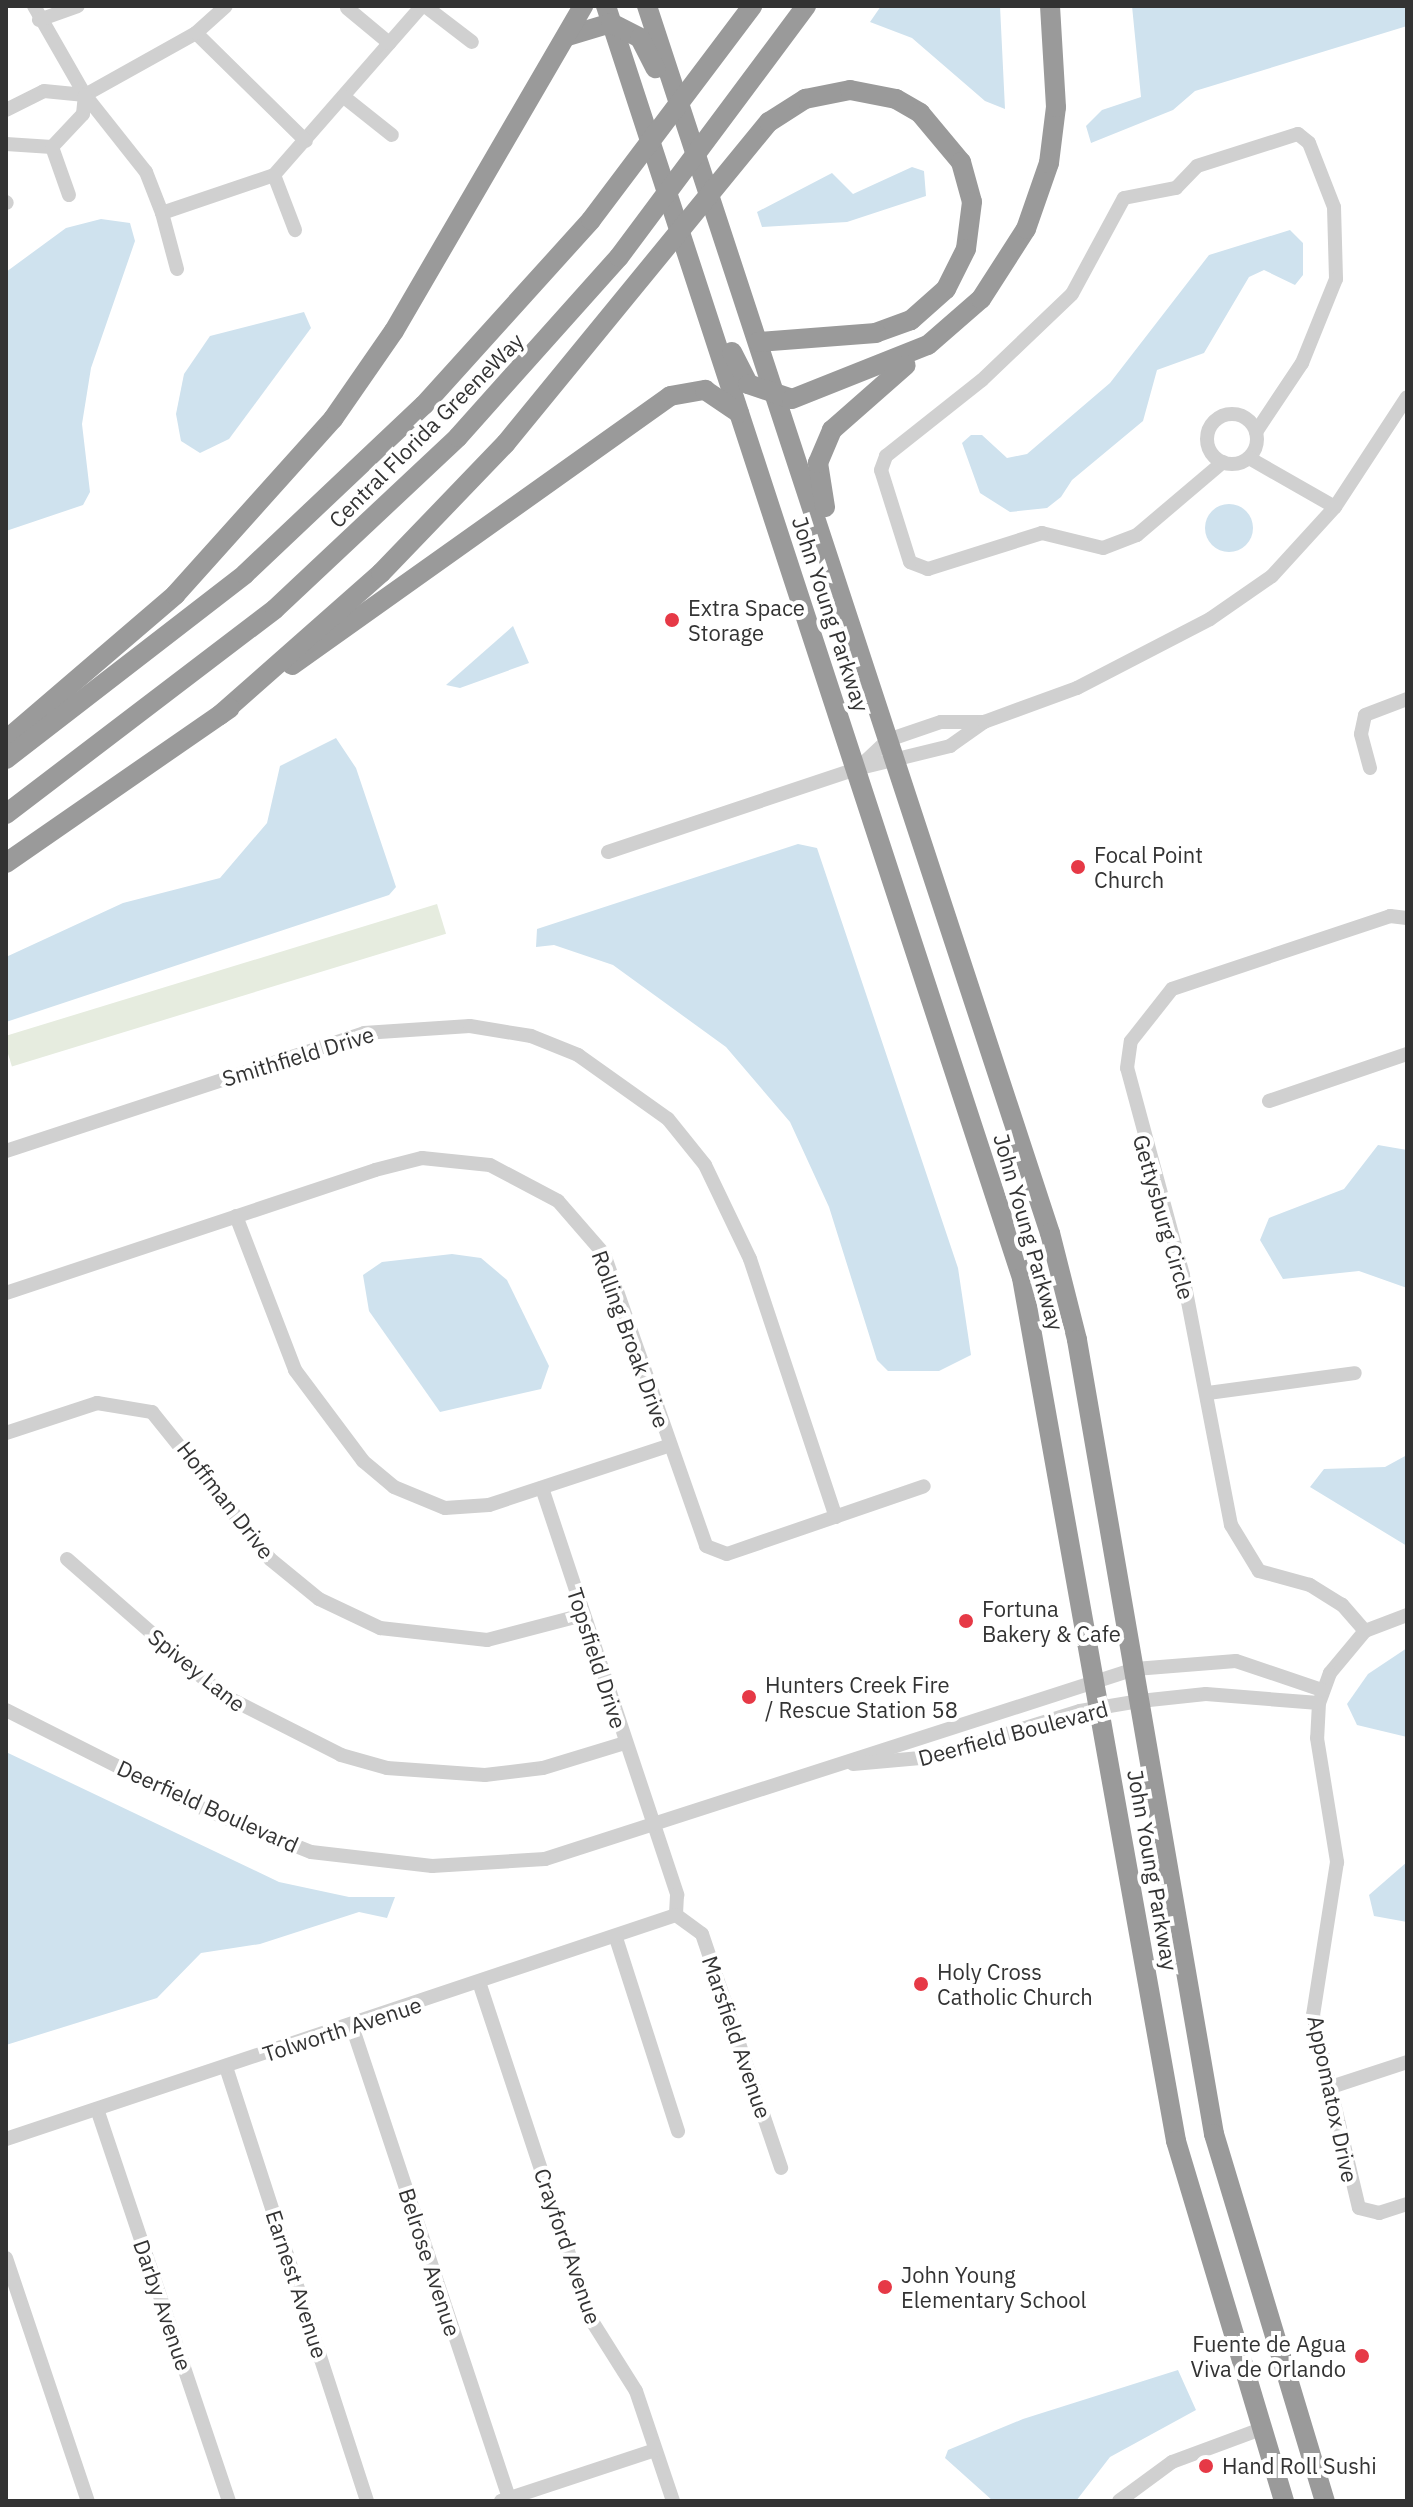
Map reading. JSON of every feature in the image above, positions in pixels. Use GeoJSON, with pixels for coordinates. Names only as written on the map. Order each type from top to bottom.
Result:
{"type":"FeatureCollection","features":[{"type":"Feature","properties":{"kind":"highway"},"geometry":{"type":"LineString","coordinates":[[6,740],[175,595],[333,419],[394,331],[510,121],[568,36],[583,6]]}},
{"type":"Feature","properties":{"kind":"highway","name":"John Young Parkway"},"geometry":{"type":"LineString","coordinates":[[647,6],[1050,1233],[1077,1340],[1214,2134],[1325,2501]]}},
{"type":"Feature","properties":{"kind":"highway","name":"Central Florida GreeneWay"},"geometry":{"type":"LineString","coordinates":[[6,759],[153,649],[336,492],[496,330],[633,165],[752,6]]}},
{"type":"Feature","properties":{"kind":"highway","name":"Central Florida GreeneWay"},"geometry":{"type":"LineString","coordinates":[[6,814],[169,695],[323,567],[499,394],[650,217],[806,6]]}},
{"type":"Feature","properties":{"kind":"highway"},"geometry":{"type":"LineString","coordinates":[[869,681],[864,626],[819,489],[818,463],[832,430],[928,345],[997,278],[1035,207],[1054,137],[1050,6]]}},
{"type":"Feature","properties":{"kind":"highway"},"geometry":{"type":"LineString","coordinates":[[568,36],[610,12],[647,47],[711,239],[735,273]]}},
{"type":"Feature","properties":{"kind":"highway","name":"John Young Parkway"},"geometry":{"type":"LineString","coordinates":[[610,12],[1022,1278],[1102,1706],[1176,2141],[1284,2501]]}},
{"type":"Feature","properties":{"kind":"highway"},"geometry":{"type":"LineString","coordinates":[[220,715],[381,573],[495,454],[663,255],[727,171],[785,109],[850,90],[896,99],[920,113],[951,143],[969,183],[966,249],[927,309],[876,333],[758,342]]}},
{"type":"Feature","properties":{"kind":"highway"},"geometry":{"type":"LineString","coordinates":[[638,104],[658,125],[738,371],[777,399],[871,374],[928,345]]}},
{"type":"Feature","properties":{"kind":"highway"},"geometry":{"type":"LineString","coordinates":[[6,863],[670,396],[705,390],[739,413]]}},
{"type":"Feature","properties":{"kind":"street"},"geometry":{"type":"LineString","coordinates":[[78,6],[36,13],[85,95],[146,172],[162,213],[177,269]]}},
{"type":"Feature","properties":{"kind":"street"},"geometry":{"type":"LineString","coordinates":[[6,110],[44,91],[85,95],[196,33],[226,6]]}},
{"type":"Feature","properties":{"kind":"street"},"geometry":{"type":"LineString","coordinates":[[162,213],[274,175],[423,6],[472,42]]}},
{"type":"Feature","properties":{"kind":"street"},"geometry":{"type":"LineString","coordinates":[[347,8],[389,43]]}},
{"type":"Feature","properties":{"kind":"street"},"geometry":{"type":"LineString","coordinates":[[196,33],[306,141]]}},
{"type":"Feature","properties":{"kind":"street"},"geometry":{"type":"LineString","coordinates":[[52,147],[83,114],[85,95]]}},
{"type":"Feature","properties":{"kind":"street"},"geometry":{"type":"LineString","coordinates":[[344,97],[392,135]]}},
{"type":"Feature","properties":{"kind":"street"},"geometry":{"type":"LineString","coordinates":[[1249,458],[1256,432],[1302,363],[1336,279],[1334,207],[1309,143],[1298,134],[1197,166],[1176,188],[1124,198],[1072,294],[982,380],[886,456],[881,470],[910,562],[928,569],[1042,533],[1103,548],[1137,535],[1223,462],[1249,458],[1335,507]]}},
{"type":"Feature","properties":{"kind":"street"},"geometry":{"type":"LineString","coordinates":[[6,144],[52,147]]}},
{"type":"Feature","properties":{"kind":"street"},"geometry":{"type":"LineString","coordinates":[[52,147],[69,195]]}},
{"type":"Feature","properties":{"kind":"street"},"geometry":{"type":"LineString","coordinates":[[274,175],[295,230]]}},
{"type":"Feature","properties":{"kind":"street"},"geometry":{"type":"LineString","coordinates":[[608,852],[856,769],[896,764],[950,746],[984,722],[1077,688],[1210,619],[1272,576],[1335,507],[1407,397]]}},
{"type":"Feature","properties":{"kind":"street"},"geometry":{"type":"LineString","coordinates":[[1223,462],[1207,444],[1215,421],[1239,415],[1256,432]]}},
{"type":"Feature","properties":{"kind":"street"},"geometry":{"type":"LineString","coordinates":[[1370,768],[1361,734],[1365,715],[1407,699]]}},
{"type":"Feature","properties":{"kind":"street"},"geometry":{"type":"LineString","coordinates":[[856,769],[888,740],[941,722],[984,722]]}},
{"type":"Feature","properties":{"kind":"street","name":"Gettysburg Circle"},"geometry":{"type":"LineString","coordinates":[[1365,1631],[1342,1605],[1310,1585],[1259,1571],[1245,1554],[1231,1525],[1183,1275],[1129,1097],[1131,1041],[1172,989],[1390,916],[1407,918]]}},
{"type":"Feature","properties":{"kind":"street","name":"Smithfield Drive"},"geometry":{"type":"LineString","coordinates":[[6,1151],[364,1033],[470,1026],[531,1036],[578,1055],[668,1119],[724,1198],[836,1517]]}},
{"type":"Feature","properties":{"kind":"street"},"geometry":{"type":"LineString","coordinates":[[1269,1101],[1407,1054]]}},
{"type":"Feature","properties":{"kind":"street","name":"Rolling Broak Drive"},"geometry":{"type":"LineString","coordinates":[[6,1293],[422,1158],[490,1165],[531,1182],[604,1254],[706,1546],[727,1554],[924,1486]]}},
{"type":"Feature","properties":{"kind":"street"},"geometry":{"type":"LineString","coordinates":[[236,1216],[283,1349],[363,1461],[394,1487],[445,1508],[489,1505],[670,1445]]}},
{"type":"Feature","properties":{"kind":"street"},"geometry":{"type":"LineString","coordinates":[[1208,1393],[1355,1373]]}},
{"type":"Feature","properties":{"kind":"street","name":"Hoffman Drive"},"geometry":{"type":"LineString","coordinates":[[6,1433],[97,1403],[152,1412],[270,1559],[319,1599],[380,1628],[487,1640],[583,1615]]}},
{"type":"Feature","properties":{"kind":"street","name":"Topsfield Drive"},"geometry":{"type":"LineString","coordinates":[[542,1488],[655,1826]]}},
{"type":"Feature","properties":{"kind":"street","name":"Spivey Lane"},"geometry":{"type":"LineString","coordinates":[[67,1559],[221,1694],[341,1755],[400,1769],[485,1775],[543,1768],[625,1743]]}},
{"type":"Feature","properties":{"kind":"street"},"geometry":{"type":"LineString","coordinates":[[1321,1696],[1365,1631],[1407,1615]]}},
{"type":"Feature","properties":{"kind":"street","name":"Deerfield Boulevard"},"geometry":{"type":"LineString","coordinates":[[6,1710],[194,1805],[311,1852],[432,1866],[545,1859],[655,1826],[1096,1678],[1135,1669],[1236,1661],[1262,1668],[1321,1696]]}},
{"type":"Feature","properties":{"kind":"street"},"geometry":{"type":"LineString","coordinates":[[1260,1696],[1262,1668]]}},
{"type":"Feature","properties":{"kind":"street","name":"Deerfield Boulevard"},"geometry":{"type":"LineString","coordinates":[[838,1765],[932,1757],[1102,1706],[1140,1701],[1321,1696]]}},
{"type":"Feature","properties":{"kind":"street","name":"Appomatox Drive"},"geometry":{"type":"LineString","coordinates":[[1321,1696],[1317,1738],[1337,1862],[1313,2015],[1359,2208],[1379,2213],[1407,2204]]}},
{"type":"Feature","properties":{"kind":"street"},"geometry":{"type":"LineString","coordinates":[[655,1826],[677,1895],[676,1915]]}},
{"type":"Feature","properties":{"kind":"street","name":"Tolworth Avenue"},"geometry":{"type":"LineString","coordinates":[[6,2139],[616,1938],[676,1915]]}},
{"type":"Feature","properties":{"kind":"street","name":"Marsfield Avenue"},"geometry":{"type":"LineString","coordinates":[[676,1915],[702,1934],[781,2168]]}},
{"type":"Feature","properties":{"kind":"street"},"geometry":{"type":"LineString","coordinates":[[616,1938],[678,2131]]}},
{"type":"Feature","properties":{"kind":"street","name":"Crayford Avenue"},"geometry":{"type":"LineString","coordinates":[[479,1982],[590,2318],[626,2370],[673,2501]]}},
{"type":"Feature","properties":{"kind":"street","name":"Belrose Avenue"},"geometry":{"type":"LineString","coordinates":[[352,2026],[505,2500]]}},
{"type":"Feature","properties":{"kind":"street"},"geometry":{"type":"LineString","coordinates":[[1328,2088],[1407,2062]]}},
{"type":"Feature","properties":{"kind":"street","name":"Earnest Avenue"},"geometry":{"type":"LineString","coordinates":[[226,2067],[367,2501]]}},
{"type":"Feature","properties":{"kind":"street","name":"Darby Avenue"},"geometry":{"type":"LineString","coordinates":[[97,2109],[229,2501]]}},
{"type":"Feature","properties":{"kind":"street"},"geometry":{"type":"LineString","coordinates":[[6,2258],[88,2501]]}},
{"type":"Feature","properties":{"kind":"street"},"geometry":{"type":"LineString","coordinates":[[1119,2501],[1172,2462],[1261,2429]]}},
{"type":"Feature","properties":{"kind":"street"},"geometry":{"type":"LineString","coordinates":[[505,2500],[655,2450]]}},
{"type":"Feature","properties":{"kind":"shaded area"},"geometry":{"type":"Polygon","coordinates":[[[437,904],[446,934],[12,1066],[6,1036],[437,904]]]}},
{"type":"Feature","properties":{"kind":"water"},"geometry":{"type":"Polygon","coordinates":[[[881,6],[1000,6],[1005,109],[985,101],[912,38],[870,22],[881,6]]]}},
{"type":"Feature","properties":{"kind":"water"},"geometry":{"type":"Polygon","coordinates":[[[1132,6],[1407,6],[1407,26],[1195,91],[1173,110],[1091,143],[1086,126],[1102,110],[1141,97],[1132,6]]]}},
{"type":"Feature","properties":{"kind":"water"},"geometry":{"type":"Polygon","coordinates":[[[912,167],[924,171],[926,196],[847,222],[762,227],[757,212],[832,173],[853,194],[912,167]]]}},
{"type":"Feature","properties":{"kind":"water"},"geometry":{"type":"Polygon","coordinates":[[[101,219],[130,223],[135,241],[91,368],[82,424],[90,492],[83,505],[6,531],[6,272],[66,228],[101,219]]]}},
{"type":"Feature","properties":{"kind":"water"},"geometry":{"type":"Polygon","coordinates":[[[1290,230],[1303,243],[1303,275],[1295,285],[1264,270],[1249,277],[1204,353],[1157,370],[1143,421],[1072,480],[1061,497],[1047,508],[1010,512],[980,493],[962,443],[971,435],[982,435],[1007,458],[1027,454],[1110,383],[1209,255],[1290,230]]]}},
{"type":"Feature","properties":{"kind":"water"},"geometry":{"type":"Polygon","coordinates":[[[304,312],[311,328],[229,439],[200,453],[181,441],[176,414],[184,374],[210,336],[304,312]]]}},
{"type":"Feature","properties":{"kind":"water"},"geometry":{"type":"Polygon","coordinates":[[[1229,504],[1246,511],[1253,528],[1246,545],[1229,552],[1212,545],[1205,528],[1212,511],[1229,504]]]}},
{"type":"Feature","properties":{"kind":"water"},"geometry":{"type":"Polygon","coordinates":[[[513,626],[529,663],[460,688],[446,685],[513,626]]]}},
{"type":"Feature","properties":{"kind":"water"},"geometry":{"type":"Polygon","coordinates":[[[336,738],[356,768],[396,887],[389,895],[6,1022],[6,957],[123,903],[220,878],[267,823],[280,766],[336,738]]]}},
{"type":"Feature","properties":{"kind":"water"},"geometry":{"type":"Polygon","coordinates":[[[798,844],[817,848],[958,1268],[971,1355],[939,1371],[888,1371],[877,1360],[829,1207],[790,1122],[726,1047],[613,965],[554,945],[536,947],[537,929],[798,844]]]}},
{"type":"Feature","properties":{"kind":"water"},"geometry":{"type":"Polygon","coordinates":[[[1378,1145],[1407,1150],[1407,1288],[1359,1271],[1283,1279],[1260,1240],[1269,1218],[1344,1189],[1378,1145]]]}},
{"type":"Feature","properties":{"kind":"water"},"geometry":{"type":"Polygon","coordinates":[[[452,1254],[481,1258],[507,1280],[549,1366],[541,1389],[440,1412],[369,1311],[363,1275],[382,1262],[452,1254]]]}},
{"type":"Feature","properties":{"kind":"water"},"geometry":{"type":"Polygon","coordinates":[[[1407,1455],[1407,1546],[1310,1487],[1324,1469],[1385,1467],[1407,1455]]]}},
{"type":"Feature","properties":{"kind":"water"},"geometry":{"type":"Polygon","coordinates":[[[1407,1648],[1407,1737],[1357,1725],[1347,1704],[1368,1674],[1407,1648]]]}},
{"type":"Feature","properties":{"kind":"water"},"geometry":{"type":"Polygon","coordinates":[[[6,1752],[279,1882],[349,1897],[395,1897],[387,1918],[359,1912],[260,1944],[201,1953],[157,1998],[6,2045],[6,1752]]]}},
{"type":"Feature","properties":{"kind":"water"},"geometry":{"type":"Polygon","coordinates":[[[1407,1862],[1407,1922],[1374,1916],[1369,1895],[1407,1862]]]}},
{"type":"Feature","properties":{"kind":"water"},"geometry":{"type":"Polygon","coordinates":[[[1178,2370],[1196,2410],[1110,2457],[1076,2501],[993,2501],[945,2458],[948,2450],[1023,2419],[1178,2370]]]}},
{"type":"Feature","properties":{"kind":"place","name":"Extra Space Storage"},"geometry":{"type":"Point","coordinates":[672,620]}},
{"type":"Feature","properties":{"kind":"place","name":"Focal Point Church"},"geometry":{"type":"Point","coordinates":[1078,867]}},
{"type":"Feature","properties":{"kind":"place","name":"Fortuna Bakery & Cafe"},"geometry":{"type":"Point","coordinates":[966,1621]}},
{"type":"Feature","properties":{"kind":"place","name":"Hunters Creek Fire / Rescue Station 58"},"geometry":{"type":"Point","coordinates":[749,1697]}},
{"type":"Feature","properties":{"kind":"place","name":"Holy Cross Catholic Church"},"geometry":{"type":"Point","coordinates":[921,1984]}},
{"type":"Feature","properties":{"kind":"place","name":"John Young Elementary School"},"geometry":{"type":"Point","coordinates":[885,2287]}},
{"type":"Feature","properties":{"kind":"place","name":"Fuente de Agua Viva de Orlando"},"geometry":{"type":"Point","coordinates":[1362,2356]}},
{"type":"Feature","properties":{"kind":"place","name":"Hand Roll Sushi"},"geometry":{"type":"Point","coordinates":[1206,2466]}}]}
